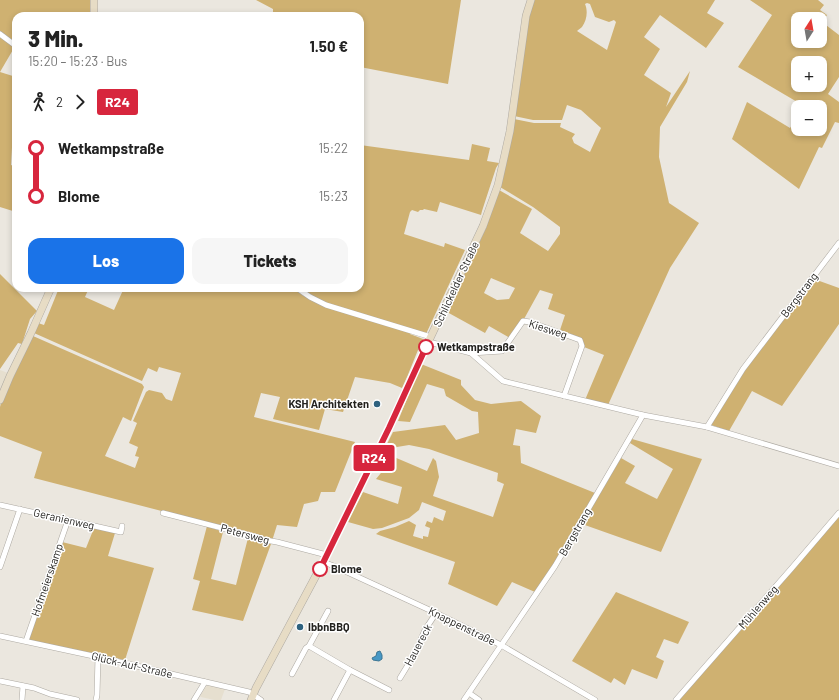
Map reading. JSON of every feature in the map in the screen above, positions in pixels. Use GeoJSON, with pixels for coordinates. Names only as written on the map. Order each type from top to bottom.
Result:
{"type":"FeatureCollection","features":[{"type":"Feature","properties":{"kind":"main road"},"geometry":{"type":"LineString","coordinates":[[94,0],[94,12]]}},
{"type":"Feature","properties":{"kind":"main road","name":"Schlickelder Straße"},"geometry":{"type":"LineString","coordinates":[[252,698],[325,559],[389,428],[483,226],[498,185],[510,131],[526,16],[531,0]]}},
{"type":"Feature","properties":{"kind":"main road"},"geometry":{"type":"LineString","coordinates":[[0,400],[49,292]]}},
{"type":"Feature","properties":{"kind":"street"},"geometry":{"type":"LineString","coordinates":[[0,34],[12,43]]}},
{"type":"Feature","properties":{"kind":"street","name":"Bergstrang"},"geometry":{"type":"LineString","coordinates":[[707,427],[743,369],[839,243]]}},
{"type":"Feature","properties":{"kind":"street"},"geometry":{"type":"LineString","coordinates":[[303,292],[326,305],[430,339]]}},
{"type":"Feature","properties":{"kind":"street","name":"Kiesweg"},"geometry":{"type":"LineString","coordinates":[[471,353],[502,351],[523,321],[530,322],[580,340],[582,346],[564,396]]}},
{"type":"Feature","properties":{"kind":"street","name":"Kiesweg"},"geometry":{"type":"LineString","coordinates":[[430,339],[471,353],[503,381],[643,415]]}},
{"type":"Feature","properties":{"kind":"street"},"geometry":{"type":"LineString","coordinates":[[643,415],[707,427],[839,466]]}},
{"type":"Feature","properties":{"kind":"street","name":"Bergstrang"},"geometry":{"type":"LineString","coordinates":[[464,700],[555,566],[643,415]]}},
{"type":"Feature","properties":{"kind":"street","name":"Geranienweg"},"geometry":{"type":"LineString","coordinates":[[0,505],[121,532],[122,526]]}},
{"type":"Feature","properties":{"kind":"street"},"geometry":{"type":"LineString","coordinates":[[0,568],[20,510]]}},
{"type":"Feature","properties":{"kind":"street","name":"Mühlenweg"},"geometry":{"type":"LineString","coordinates":[[676,700],[839,512]]}},
{"type":"Feature","properties":{"kind":"street","name":"Petersweg"},"geometry":{"type":"LineString","coordinates":[[163,513],[324,554],[325,559]]}},
{"type":"Feature","properties":{"kind":"street","name":"Hofmeierskamp"},"geometry":{"type":"LineString","coordinates":[[26,641],[68,520]]}},
{"type":"Feature","properties":{"kind":"street","name":"Knappenstraße"},"geometry":{"type":"LineString","coordinates":[[325,559],[334,566],[501,645],[595,700]]}},
{"type":"Feature","properties":{"kind":"street"},"geometry":{"type":"LineString","coordinates":[[292,674],[328,611]]}},
{"type":"Feature","properties":{"kind":"street","name":"Hauereck"},"geometry":{"type":"LineString","coordinates":[[400,678],[414,655],[425,630],[436,613]]}},
{"type":"Feature","properties":{"kind":"street","name":"Glück-Auf-Straße"},"geometry":{"type":"LineString","coordinates":[[0,636],[250,692],[252,698],[261,700]]}},
{"type":"Feature","properties":{"kind":"street"},"geometry":{"type":"LineString","coordinates":[[309,646],[350,670],[389,690]]}},
{"type":"Feature","properties":{"kind":"street"},"geometry":{"type":"LineString","coordinates":[[96,700],[98,657]]}},
{"type":"Feature","properties":{"kind":"street"},"geometry":{"type":"LineString","coordinates":[[334,700],[350,670]]}},
{"type":"Feature","properties":{"kind":"street"},"geometry":{"type":"LineString","coordinates":[[0,681],[34,688],[50,694],[77,700]]}},
{"type":"Feature","properties":{"kind":"street"},"geometry":{"type":"LineString","coordinates":[[194,700],[205,682]]}},
{"type":"Feature","properties":{"kind":"street"},"geometry":{"type":"LineString","coordinates":[[22,700],[23,686]]}},
{"type":"Feature","properties":{"kind":"street"},"geometry":{"type":"LineString","coordinates":[[469,694],[479,700]]}},
{"type":"Feature","properties":{"kind":"shaded area"},"geometry":{"type":"Polygon","coordinates":[[[0,0],[92,0],[91,12],[12,12],[12,41],[0,32],[0,0]]]}},
{"type":"Feature","properties":{"kind":"shaded area"},"geometry":{"type":"Polygon","coordinates":[[[256,0],[461,0],[448,84],[364,68],[364,12],[273,12],[273,9],[256,0]]]}},
{"type":"Feature","properties":{"kind":"shaded area"},"geometry":{"type":"Polygon","coordinates":[[[534,0],[715,0],[707,13],[724,23],[706,48],[660,15],[644,37],[660,49],[644,75],[671,93],[666,107],[690,71],[687,82],[660,127],[659,157],[669,203],[699,223],[670,268],[608,405],[585,400],[604,355],[584,347],[581,338],[560,330],[565,315],[548,309],[553,294],[540,290],[524,319],[510,338],[489,326],[485,333],[447,312],[486,228],[499,190],[532,209],[520,233],[548,251],[560,234],[560,227],[533,207],[500,187],[514,119],[534,123],[561,123],[560,127],[575,134],[572,138],[574,143],[590,152],[601,128],[581,110],[567,105],[562,120],[533,120],[514,116],[527,16],[534,0]],[[585,4],[587,13],[585,21],[582,27],[577,31],[607,50],[616,22],[614,20],[609,22],[595,17],[590,4],[585,4]],[[491,278],[484,293],[497,300],[509,299],[515,288],[491,278]]]}},
{"type":"Feature","properties":{"kind":"shaded area"},"geometry":{"type":"Polygon","coordinates":[[[750,0],[818,0],[824,5],[820,10],[823,12],[791,12],[791,48],[827,48],[827,26],[839,35],[839,77],[828,94],[839,102],[839,123],[835,122],[822,148],[819,147],[799,189],[732,139],[747,102],[790,128],[791,126],[791,136],[827,136],[827,100],[794,100],[738,67],[772,15],[750,0]]]}},
{"type":"Feature","properties":{"kind":"shaded area"},"geometry":{"type":"Polygon","coordinates":[[[0,36],[12,46],[12,51],[0,72],[0,36]]]}},
{"type":"Feature","properties":{"kind":"shaded area"},"geometry":{"type":"Polygon","coordinates":[[[0,72],[12,76],[12,211],[0,207],[0,72]]]}},
{"type":"Feature","properties":{"kind":"shaded area"},"geometry":{"type":"Polygon","coordinates":[[[472,144],[490,148],[487,161],[499,163],[481,215],[440,202],[437,212],[424,209],[418,212],[412,210],[410,212],[404,234],[444,247],[445,243],[465,250],[426,334],[327,304],[306,292],[364,292],[364,146],[469,160],[472,144]]]}},
{"type":"Feature","properties":{"kind":"shaded area"},"geometry":{"type":"Polygon","coordinates":[[[0,274],[12,286],[12,292],[18,292],[37,311],[30,319],[22,344],[18,343],[0,369],[0,274]]]}},
{"type":"Feature","properties":{"kind":"shaded area"},"geometry":{"type":"Polygon","coordinates":[[[814,279],[839,288],[839,324],[782,406],[752,391],[729,431],[711,425],[746,369],[814,279]]]}},
{"type":"Feature","properties":{"kind":"shaded area"},"geometry":{"type":"Polygon","coordinates":[[[57,292],[87,292],[85,297],[114,310],[122,292],[298,292],[327,307],[411,332],[410,334],[423,339],[402,388],[390,383],[355,377],[343,412],[325,409],[319,430],[273,419],[280,397],[261,393],[254,417],[355,442],[335,492],[321,492],[318,501],[304,504],[297,527],[277,525],[272,541],[34,478],[42,452],[0,436],[1,403],[33,336],[142,384],[144,387],[131,421],[123,417],[105,456],[135,468],[139,457],[135,456],[138,447],[129,443],[137,423],[133,421],[146,392],[149,390],[162,393],[166,399],[172,401],[181,373],[159,367],[157,372],[148,368],[142,381],[34,333],[38,323],[44,325],[57,292]]]}},
{"type":"Feature","properties":{"kind":"shaded area"},"geometry":{"type":"Polygon","coordinates":[[[421,364],[461,380],[461,385],[475,400],[491,404],[521,401],[541,416],[536,433],[516,429],[513,445],[520,446],[521,463],[595,493],[554,565],[535,592],[512,582],[497,606],[448,584],[455,562],[376,534],[380,531],[409,521],[416,525],[413,536],[423,539],[423,536],[428,537],[430,528],[425,526],[427,521],[432,523],[434,517],[443,521],[446,511],[422,502],[419,510],[409,518],[382,528],[373,529],[348,522],[363,492],[398,504],[402,487],[376,479],[394,457],[427,471],[433,458],[436,461],[439,477],[433,496],[493,517],[504,484],[497,481],[498,473],[429,449],[409,445],[397,447],[391,450],[378,469],[374,470],[393,432],[445,425],[456,440],[479,433],[478,412],[472,411],[446,396],[444,389],[427,384],[410,422],[398,421],[421,364]]]}},
{"type":"Feature","properties":{"kind":"shaded area"},"geometry":{"type":"Polygon","coordinates":[[[0,370],[8,373],[0,390],[0,370]]]}},
{"type":"Feature","properties":{"kind":"shaded area"},"geometry":{"type":"Polygon","coordinates":[[[632,439],[702,459],[661,552],[582,524],[621,458],[635,466],[625,483],[657,499],[673,469],[630,443],[632,439]]]}},
{"type":"Feature","properties":{"kind":"shaded area"},"geometry":{"type":"Polygon","coordinates":[[[839,516],[839,700],[678,700],[839,516]]]}},
{"type":"Feature","properties":{"kind":"shaded area"},"geometry":{"type":"Polygon","coordinates":[[[207,526],[223,532],[211,579],[236,585],[248,538],[271,544],[243,621],[192,610],[200,581],[193,579],[207,526]]]}},
{"type":"Feature","properties":{"kind":"shaded area"},"geometry":{"type":"Polygon","coordinates":[[[94,528],[115,533],[108,556],[154,568],[125,660],[29,640],[62,542],[86,548],[94,528]]]}},
{"type":"Feature","properties":{"kind":"shaded area"},"geometry":{"type":"Polygon","coordinates":[[[616,592],[689,622],[678,644],[664,639],[656,657],[664,661],[657,679],[632,669],[625,685],[614,678],[611,683],[572,661],[616,592]]]}},
{"type":"Feature","properties":{"kind":"shaded area"},"geometry":{"type":"Polygon","coordinates":[[[208,685],[225,689],[221,700],[214,700],[200,696],[208,685]]]}},
{"type":"Feature","properties":{"kind":"water"},"geometry":{"type":"Polygon","coordinates":[[[380,651],[382,659],[379,661],[373,660],[372,658],[376,656],[377,652],[380,651]]]}},
{"type":"Feature","properties":{"kind":"bus line","name":"R24"},"geometry":{"type":"LineString","coordinates":[[320,569],[389,428],[426,347]]}},
{"type":"Feature","properties":{"kind":"place","name":"Wetkampstraße"},"geometry":{"type":"Point","coordinates":[426,347]}},
{"type":"Feature","properties":{"kind":"place","name":"KSH Architekten"},"geometry":{"type":"Point","coordinates":[377,404]}},
{"type":"Feature","properties":{"kind":"place","name":"Blome"},"geometry":{"type":"Point","coordinates":[320,569]}},
{"type":"Feature","properties":{"kind":"place","name":"IbbnBBQ"},"geometry":{"type":"Point","coordinates":[300,627]}}]}
